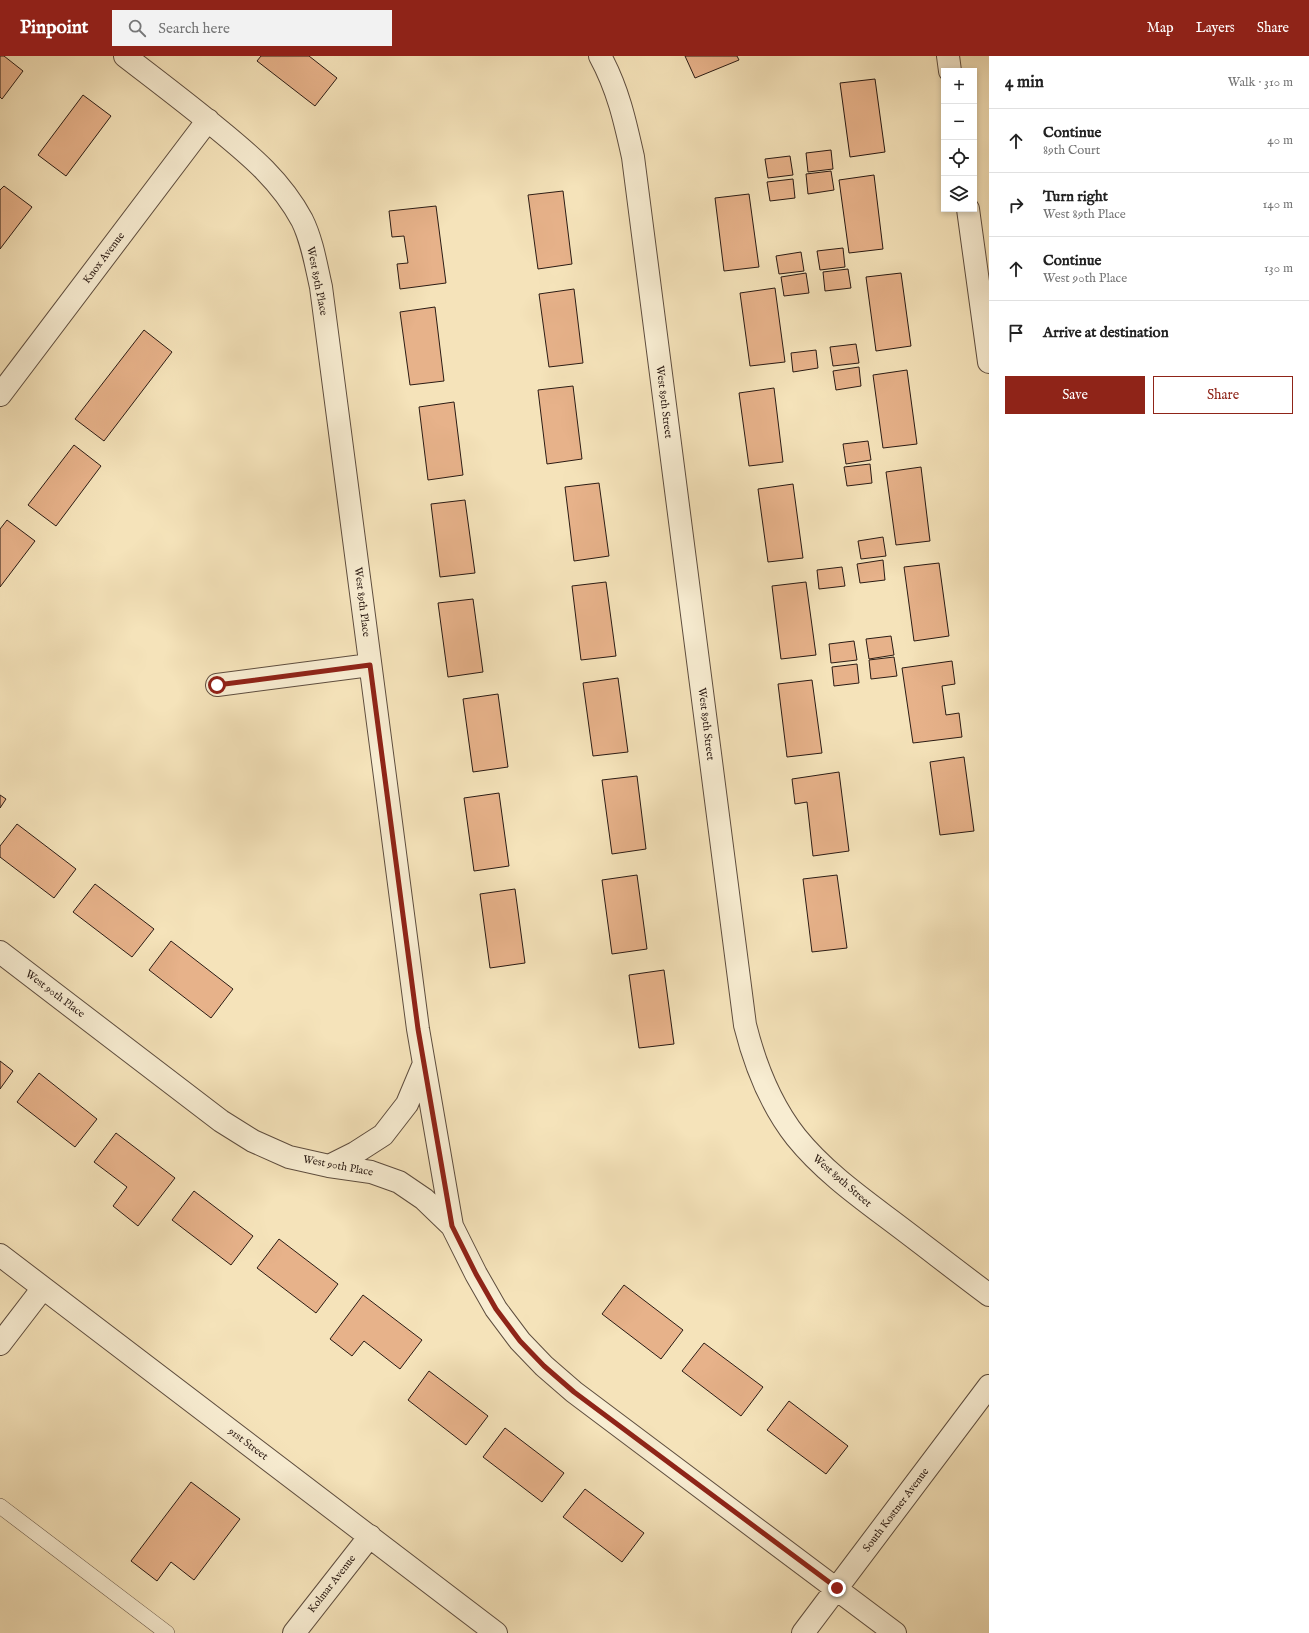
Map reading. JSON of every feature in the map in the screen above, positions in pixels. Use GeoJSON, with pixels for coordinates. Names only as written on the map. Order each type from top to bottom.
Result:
{"type":"FeatureCollection","features":[{"type":"Feature","properties":{"kind":"street","name":"West 89th Place"},"geometry":{"type":"LineString","coordinates":[[124,56],[208,120],[257,160],[282,189],[302,220],[313,252],[321,287],[423,1066],[452,1226]]}},
{"type":"Feature","properties":{"kind":"street","name":"West 89th Street"},"geometry":{"type":"LineString","coordinates":[[600,56],[612,78],[625,121],[633,157],[744,1025],[754,1059],[772,1100],[796,1137],[819,1162],[849,1188],[989,1295]]}},
{"type":"Feature","properties":{"kind":"street"},"geometry":{"type":"LineString","coordinates":[[948,56],[950,68]]}},
{"type":"Feature","properties":{"kind":"street","name":"Knox Avenue"},"geometry":{"type":"LineString","coordinates":[[0,395],[208,120]]}},
{"type":"Feature","properties":{"kind":"street"},"geometry":{"type":"LineString","coordinates":[[968,212],[989,362]]}},
{"type":"Feature","properties":{"kind":"street"},"geometry":{"type":"LineString","coordinates":[[217,685],[370,665]]}},
{"type":"Feature","properties":{"kind":"street","name":"West 90th Place"},"geometry":{"type":"LineString","coordinates":[[0,952],[221,1121],[253,1141],[289,1157],[329,1166],[371,1172],[399,1182],[424,1199],[452,1226],[476,1274],[496,1309],[520,1341],[544,1366],[580,1397],[837,1588],[895,1633]]}},
{"type":"Feature","properties":{"kind":"street"},"geometry":{"type":"LineString","coordinates":[[329,1166],[355,1153],[383,1135],[407,1104],[423,1066]]}},
{"type":"Feature","properties":{"kind":"street","name":"91st Street"},"geometry":{"type":"LineString","coordinates":[[0,1255],[496,1633]]}},
{"type":"Feature","properties":{"kind":"street"},"geometry":{"type":"LineString","coordinates":[[0,1344],[43,1288]]}},
{"type":"Feature","properties":{"kind":"street","name":"South Kostner Avenue"},"geometry":{"type":"LineString","coordinates":[[803,1633],[989,1386]]}},
{"type":"Feature","properties":{"kind":"street","name":"Kolmar Avenue"},"geometry":{"type":"LineString","coordinates":[[294,1633],[370,1536]]}},
{"type":"Feature","properties":{"kind":"lane"},"geometry":{"type":"LineString","coordinates":[[0,1506],[167,1633]]}},
{"type":"Feature","properties":{"kind":"building"},"geometry":{"type":"Polygon","coordinates":[[[0,56],[4,56],[23,71],[2,99],[0,97],[0,56]]]}},
{"type":"Feature","properties":{"kind":"building"},"geometry":{"type":"Polygon","coordinates":[[[261,56],[309,56],[337,78],[315,106],[257,61],[261,56]]]}},
{"type":"Feature","properties":{"kind":"building"},"geometry":{"type":"Polygon","coordinates":[[[685,56],[737,56],[739,60],[695,78],[685,56]]]}},
{"type":"Feature","properties":{"kind":"building"},"geometry":{"type":"Polygon","coordinates":[[[875,79],[885,152],[850,157],[840,83],[875,79]]]}},
{"type":"Feature","properties":{"kind":"building"},"geometry":{"type":"Polygon","coordinates":[[[83,95],[111,116],[66,176],[38,155],[83,95]]]}},
{"type":"Feature","properties":{"kind":"building"},"geometry":{"type":"Polygon","coordinates":[[[831,150],[833,169],[808,172],[806,153],[831,150]]]}},
{"type":"Feature","properties":{"kind":"building"},"geometry":{"type":"Polygon","coordinates":[[[790,156],[793,175],[768,178],[765,159],[790,156]]]}},
{"type":"Feature","properties":{"kind":"building"},"geometry":{"type":"Polygon","coordinates":[[[831,171],[834,190],[808,194],[806,174],[831,171]]]}},
{"type":"Feature","properties":{"kind":"building"},"geometry":{"type":"Polygon","coordinates":[[[874,175],[883,249],[849,253],[839,180],[874,175]]]}},
{"type":"Feature","properties":{"kind":"building"},"geometry":{"type":"Polygon","coordinates":[[[793,179],[795,198],[770,201],[767,182],[793,179]]]}},
{"type":"Feature","properties":{"kind":"building"},"geometry":{"type":"Polygon","coordinates":[[[4,186],[32,207],[0,249],[0,190],[4,186]]]}},
{"type":"Feature","properties":{"kind":"building"},"geometry":{"type":"Polygon","coordinates":[[[563,191],[572,264],[538,269],[528,195],[563,191]]]}},
{"type":"Feature","properties":{"kind":"building"},"geometry":{"type":"Polygon","coordinates":[[[749,194],[759,267],[724,271],[715,198],[749,194]]]}},
{"type":"Feature","properties":{"kind":"building"},"geometry":{"type":"Polygon","coordinates":[[[436,206],[446,283],[400,289],[397,264],[408,263],[404,236],[392,237],[389,211],[436,206]]]}},
{"type":"Feature","properties":{"kind":"building"},"geometry":{"type":"Polygon","coordinates":[[[843,248],[845,267],[820,270],[817,251],[843,248]]]}},
{"type":"Feature","properties":{"kind":"building"},"geometry":{"type":"Polygon","coordinates":[[[801,252],[804,271],[779,274],[776,256],[801,252]]]}},
{"type":"Feature","properties":{"kind":"building"},"geometry":{"type":"Polygon","coordinates":[[[848,269],[851,288],[825,291],[823,272],[848,269]]]}},
{"type":"Feature","properties":{"kind":"building"},"geometry":{"type":"Polygon","coordinates":[[[806,273],[809,293],[784,296],[781,277],[806,273]]]}},
{"type":"Feature","properties":{"kind":"building"},"geometry":{"type":"Polygon","coordinates":[[[901,273],[911,346],[876,351],[866,277],[901,273]]]}},
{"type":"Feature","properties":{"kind":"building"},"geometry":{"type":"Polygon","coordinates":[[[775,288],[785,362],[750,366],[740,293],[775,288]]]}},
{"type":"Feature","properties":{"kind":"building"},"geometry":{"type":"Polygon","coordinates":[[[574,289],[583,363],[549,367],[539,294],[574,289]]]}},
{"type":"Feature","properties":{"kind":"building"},"geometry":{"type":"Polygon","coordinates":[[[435,307],[444,381],[410,385],[400,312],[435,307]]]}},
{"type":"Feature","properties":{"kind":"building"},"geometry":{"type":"Polygon","coordinates":[[[144,330],[172,352],[104,441],[75,419],[144,330]]]}},
{"type":"Feature","properties":{"kind":"building"},"geometry":{"type":"Polygon","coordinates":[[[856,344],[859,363],[833,366],[830,347],[856,344]]]}},
{"type":"Feature","properties":{"kind":"building"},"geometry":{"type":"Polygon","coordinates":[[[816,350],[818,368],[793,372],[791,353],[816,350]]]}},
{"type":"Feature","properties":{"kind":"building"},"geometry":{"type":"Polygon","coordinates":[[[859,367],[861,386],[836,390],[833,371],[859,367]]]}},
{"type":"Feature","properties":{"kind":"building"},"geometry":{"type":"Polygon","coordinates":[[[907,370],[917,444],[883,448],[873,375],[907,370]]]}},
{"type":"Feature","properties":{"kind":"building"},"geometry":{"type":"Polygon","coordinates":[[[573,386],[582,459],[547,464],[538,390],[573,386]]]}},
{"type":"Feature","properties":{"kind":"building"},"geometry":{"type":"Polygon","coordinates":[[[774,388],[783,462],[749,466],[739,393],[774,388]]]}},
{"type":"Feature","properties":{"kind":"building"},"geometry":{"type":"Polygon","coordinates":[[[454,402],[463,475],[428,480],[419,407],[454,402]]]}},
{"type":"Feature","properties":{"kind":"building"},"geometry":{"type":"Polygon","coordinates":[[[868,441],[871,460],[846,464],[843,444],[868,441]]]}},
{"type":"Feature","properties":{"kind":"building"},"geometry":{"type":"Polygon","coordinates":[[[74,445],[101,466],[56,526],[28,505],[74,445]]]}},
{"type":"Feature","properties":{"kind":"building"},"geometry":{"type":"Polygon","coordinates":[[[870,464],[872,483],[847,486],[844,467],[870,464]]]}},
{"type":"Feature","properties":{"kind":"building"},"geometry":{"type":"Polygon","coordinates":[[[921,467],[930,541],[896,545],[886,472],[921,467]]]}},
{"type":"Feature","properties":{"kind":"building"},"geometry":{"type":"Polygon","coordinates":[[[599,483],[609,556],[574,561],[565,487],[599,483]]]}},
{"type":"Feature","properties":{"kind":"building"},"geometry":{"type":"Polygon","coordinates":[[[793,484],[803,558],[768,562],[758,489],[793,484]]]}},
{"type":"Feature","properties":{"kind":"building"},"geometry":{"type":"Polygon","coordinates":[[[465,500],[475,573],[440,577],[431,504],[465,500]]]}},
{"type":"Feature","properties":{"kind":"building"},"geometry":{"type":"Polygon","coordinates":[[[7,520],[35,541],[0,587],[0,529],[7,520]]]}},
{"type":"Feature","properties":{"kind":"building"},"geometry":{"type":"Polygon","coordinates":[[[883,537],[886,556],[861,559],[858,541],[883,537]]]}},
{"type":"Feature","properties":{"kind":"building"},"geometry":{"type":"Polygon","coordinates":[[[883,560],[885,580],[860,583],[857,564],[883,560]]]}},
{"type":"Feature","properties":{"kind":"building"},"geometry":{"type":"Polygon","coordinates":[[[939,563],[949,636],[914,641],[904,567],[939,563]]]}},
{"type":"Feature","properties":{"kind":"building"},"geometry":{"type":"Polygon","coordinates":[[[842,567],[845,586],[819,589],[817,570],[842,567]]]}},
{"type":"Feature","properties":{"kind":"building"},"geometry":{"type":"Polygon","coordinates":[[[606,582],[616,656],[581,660],[572,586],[606,582]]]}},
{"type":"Feature","properties":{"kind":"building"},"geometry":{"type":"Polygon","coordinates":[[[806,582],[816,655],[781,659],[772,586],[806,582]]]}},
{"type":"Feature","properties":{"kind":"building"},"geometry":{"type":"Polygon","coordinates":[[[473,599],[483,672],[448,677],[438,603],[473,599]]]}},
{"type":"Feature","properties":{"kind":"building"},"geometry":{"type":"Polygon","coordinates":[[[891,636],[894,655],[869,659],[866,639],[891,636]]]}},
{"type":"Feature","properties":{"kind":"building"},"geometry":{"type":"Polygon","coordinates":[[[854,641],[857,660],[831,663],[829,644],[854,641]]]}},
{"type":"Feature","properties":{"kind":"building"},"geometry":{"type":"Polygon","coordinates":[[[894,657],[897,676],[871,679],[869,660],[894,657]]]}},
{"type":"Feature","properties":{"kind":"building"},"geometry":{"type":"Polygon","coordinates":[[[952,661],[955,684],[942,686],[946,715],[959,713],[962,737],[913,743],[902,668],[952,661]]]}},
{"type":"Feature","properties":{"kind":"building"},"geometry":{"type":"Polygon","coordinates":[[[857,664],[859,683],[834,686],[832,667],[857,664]]]}},
{"type":"Feature","properties":{"kind":"building"},"geometry":{"type":"Polygon","coordinates":[[[618,678],[628,752],[593,756],[583,683],[618,678]]]}},
{"type":"Feature","properties":{"kind":"building"},"geometry":{"type":"Polygon","coordinates":[[[812,680],[822,753],[787,757],[778,684],[812,680]]]}},
{"type":"Feature","properties":{"kind":"building"},"geometry":{"type":"Polygon","coordinates":[[[498,694],[508,767],[473,772],[463,699],[498,694]]]}},
{"type":"Feature","properties":{"kind":"building"},"geometry":{"type":"Polygon","coordinates":[[[964,757],[974,831],[940,835],[930,762],[964,757]]]}},
{"type":"Feature","properties":{"kind":"building"},"geometry":{"type":"Polygon","coordinates":[[[839,772],[849,851],[813,856],[807,802],[795,804],[792,779],[839,772]]]}},
{"type":"Feature","properties":{"kind":"building"},"geometry":{"type":"Polygon","coordinates":[[[637,776],[646,849],[612,854],[602,780],[637,776]]]}},
{"type":"Feature","properties":{"kind":"building"},"geometry":{"type":"Polygon","coordinates":[[[499,793],[509,866],[474,871],[464,798],[499,793]]]}},
{"type":"Feature","properties":{"kind":"building"},"geometry":{"type":"Polygon","coordinates":[[[0,795],[6,799],[0,808],[0,795]]]}},
{"type":"Feature","properties":{"kind":"building"},"geometry":{"type":"Polygon","coordinates":[[[17,824],[76,869],[54,898],[0,857],[0,846],[17,824]]]}},
{"type":"Feature","properties":{"kind":"building"},"geometry":{"type":"Polygon","coordinates":[[[637,875],[647,949],[612,954],[602,880],[637,875]]]}},
{"type":"Feature","properties":{"kind":"building"},"geometry":{"type":"Polygon","coordinates":[[[837,875],[847,948],[812,952],[803,879],[837,875]]]}},
{"type":"Feature","properties":{"kind":"building"},"geometry":{"type":"Polygon","coordinates":[[[95,884],[154,929],[132,957],[73,912],[95,884]]]}},
{"type":"Feature","properties":{"kind":"building"},"geometry":{"type":"Polygon","coordinates":[[[515,889],[525,963],[490,968],[480,894],[515,889]]]}},
{"type":"Feature","properties":{"kind":"building"},"geometry":{"type":"Polygon","coordinates":[[[171,941],[233,989],[211,1018],[149,970],[171,941]]]}},
{"type":"Feature","properties":{"kind":"building"},"geometry":{"type":"Polygon","coordinates":[[[664,970],[674,1044],[639,1048],[629,975],[664,970]]]}},
{"type":"Feature","properties":{"kind":"building"},"geometry":{"type":"Polygon","coordinates":[[[0,1061],[13,1071],[0,1089],[0,1061]]]}},
{"type":"Feature","properties":{"kind":"building"},"geometry":{"type":"Polygon","coordinates":[[[39,1073],[97,1119],[75,1147],[17,1102],[39,1073]]]}},
{"type":"Feature","properties":{"kind":"building"},"geometry":{"type":"Polygon","coordinates":[[[116,1133],[175,1178],[138,1226],[113,1206],[127,1187],[94,1162],[116,1133]]]}},
{"type":"Feature","properties":{"kind":"building"},"geometry":{"type":"Polygon","coordinates":[[[194,1191],[253,1236],[231,1265],[172,1220],[194,1191]]]}},
{"type":"Feature","properties":{"kind":"building"},"geometry":{"type":"Polygon","coordinates":[[[279,1239],[338,1284],[316,1313],[257,1268],[279,1239]]]}},
{"type":"Feature","properties":{"kind":"building"},"geometry":{"type":"Polygon","coordinates":[[[624,1285],[683,1330],[661,1359],[602,1314],[624,1285]]]}},
{"type":"Feature","properties":{"kind":"building"},"geometry":{"type":"Polygon","coordinates":[[[363,1295],[422,1340],[400,1369],[364,1341],[352,1356],[330,1339],[363,1295]]]}},
{"type":"Feature","properties":{"kind":"building"},"geometry":{"type":"Polygon","coordinates":[[[704,1343],[763,1387],[741,1416],[682,1371],[704,1343]]]}},
{"type":"Feature","properties":{"kind":"building"},"geometry":{"type":"Polygon","coordinates":[[[429,1371],[488,1416],[466,1445],[408,1400],[429,1371]]]}},
{"type":"Feature","properties":{"kind":"building"},"geometry":{"type":"Polygon","coordinates":[[[789,1401],[848,1446],[826,1474],[767,1430],[789,1401]]]}},
{"type":"Feature","properties":{"kind":"building"},"geometry":{"type":"Polygon","coordinates":[[[505,1428],[564,1473],[542,1502],[483,1457],[505,1428]]]}},
{"type":"Feature","properties":{"kind":"building"},"geometry":{"type":"Polygon","coordinates":[[[191,1482],[240,1519],[194,1580],[171,1562],[157,1581],[131,1561],[191,1482]]]}},
{"type":"Feature","properties":{"kind":"building"},"geometry":{"type":"Polygon","coordinates":[[[585,1489],[644,1533],[622,1562],[563,1517],[585,1489]]]}},
{"type":"Feature","properties":{"kind":"route"},"geometry":{"type":"LineString","coordinates":[[217,685],[370,665],[423,1066],[452,1226],[476,1274],[496,1309],[520,1341],[544,1366],[574,1392],[837,1588]]}}]}
